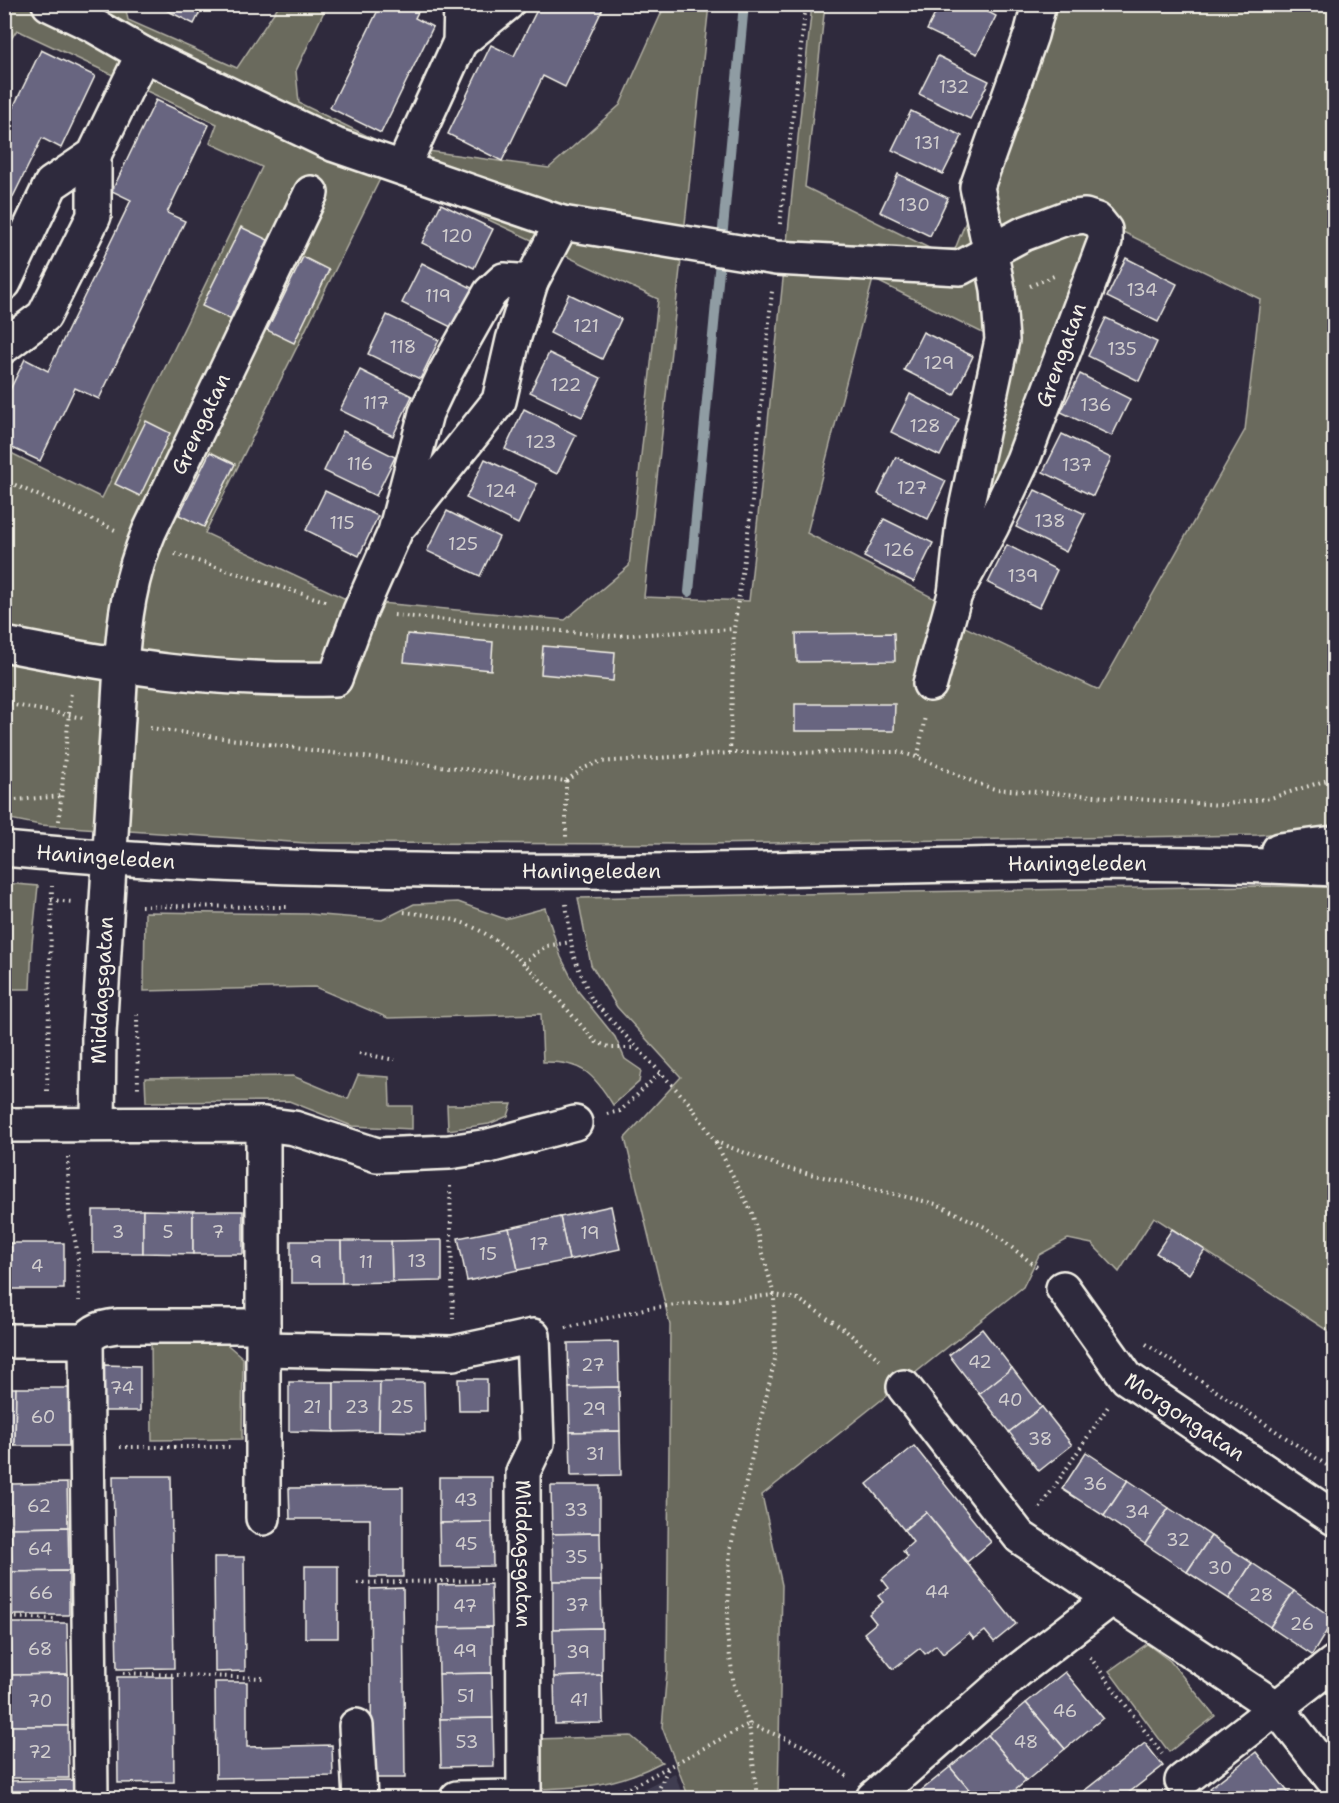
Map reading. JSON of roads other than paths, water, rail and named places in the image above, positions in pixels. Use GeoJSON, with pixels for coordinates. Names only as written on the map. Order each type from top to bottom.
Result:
{"type":"FeatureCollection","features":[{"type":"Feature","properties":{"kind":"street","name":"Grengatan"},"geometry":{"type":"LineString","coordinates":[[49,4],[95,14],[143,54],[335,145],[562,223],[776,258],[960,268],[1023,234],[1066,218],[1085,216],[1097,220],[1105,230],[1105,241],[1023,460],[992,526],[955,594]]}},
{"type":"Feature","properties":{"kind":"street"},"geometry":{"type":"LineString","coordinates":[[403,167],[460,42],[461,4]]}},
{"type":"Feature","properties":{"kind":"street"},"geometry":{"type":"LineString","coordinates":[[460,42],[507,4]]}},
{"type":"Feature","properties":{"kind":"street","name":"Grengatan"},"geometry":{"type":"LineString","coordinates":[[930,684],[955,594],[963,522],[1002,340],[999,298],[977,187],[1039,4]]}},
{"type":"Feature","properties":{"kind":"street"},"geometry":{"type":"LineString","coordinates":[[4,346],[44,315],[94,216],[94,154],[143,54]]}},
{"type":"Feature","properties":{"kind":"street"},"geometry":{"type":"LineString","coordinates":[[4,283],[51,184],[94,154]]}},
{"type":"Feature","properties":{"kind":"street","name":"Grengatan"},"geometry":{"type":"LineString","coordinates":[[109,858],[124,620],[133,577],[144,543],[311,193]]}},
{"type":"Feature","properties":{"kind":"street"},"geometry":{"type":"LineString","coordinates":[[396,532],[499,401],[513,340],[531,282],[562,223]]}},
{"type":"Feature","properties":{"kind":"street"},"geometry":{"type":"LineString","coordinates":[[4,644],[121,667],[197,677],[276,681],[335,680],[360,611],[396,532],[426,413],[445,373],[489,293],[504,280],[531,282]]}},
{"type":"Feature","properties":{"kind":"street","name":"Haningeleden"},"geometry":{"type":"LineString","coordinates":[[1179,862],[1335,843]]}},
{"type":"Feature","properties":{"kind":"street","name":"Haningeleden"},"geometry":{"type":"LineString","coordinates":[[4,849],[109,858],[378,871],[639,871],[1179,862],[1335,869]]}},
{"type":"Feature","properties":{"kind":"street","name":"Middagsgatan"},"geometry":{"type":"LineString","coordinates":[[71,1124],[99,1034],[109,858]]}},
{"type":"Feature","properties":{"kind":"street"},"geometry":{"type":"LineString","coordinates":[[4,1125],[263,1124],[294,1128],[377,1155],[449,1152],[489,1146],[575,1123]]}},
{"type":"Feature","properties":{"kind":"street"},"geometry":{"type":"LineString","coordinates":[[263,1124],[263,1518]]}},
{"type":"Feature","properties":{"kind":"street","name":"Morgongatan"},"geometry":{"type":"LineString","coordinates":[[1063,1288],[1127,1378],[1335,1518]]}},
{"type":"Feature","properties":{"kind":"street"},"geometry":{"type":"LineString","coordinates":[[4,1341],[83,1341],[101,1328],[117,1326],[263,1338]]}},
{"type":"Feature","properties":{"kind":"street","name":"Middagsgatan"},"geometry":{"type":"LineString","coordinates":[[263,1338],[453,1353],[533,1336],[537,1443],[523,1472],[524,1797],[457,1798]]}},
{"type":"Feature","properties":{"kind":"street"},"geometry":{"type":"LineString","coordinates":[[83,1341],[87,1447],[91,1798]]}},
{"type":"Feature","properties":{"kind":"street"},"geometry":{"type":"LineString","coordinates":[[904,1387],[1020,1536],[1276,1708],[1335,1781]]}},
{"type":"Feature","properties":{"kind":"street"},"geometry":{"type":"LineString","coordinates":[[873,1798],[1016,1672],[1112,1598]]}},
{"type":"Feature","properties":{"kind":"street"},"geometry":{"type":"LineString","coordinates":[[1182,1781],[1335,1663]]}},
{"type":"Feature","properties":{"kind":"street"},"geometry":{"type":"LineString","coordinates":[[356,1726],[360,1798]]}},
{"type":"Feature","properties":{"kind":"waterway"},"geometry":{"type":"LineString","coordinates":[[689,592],[744,4]]}}]}
